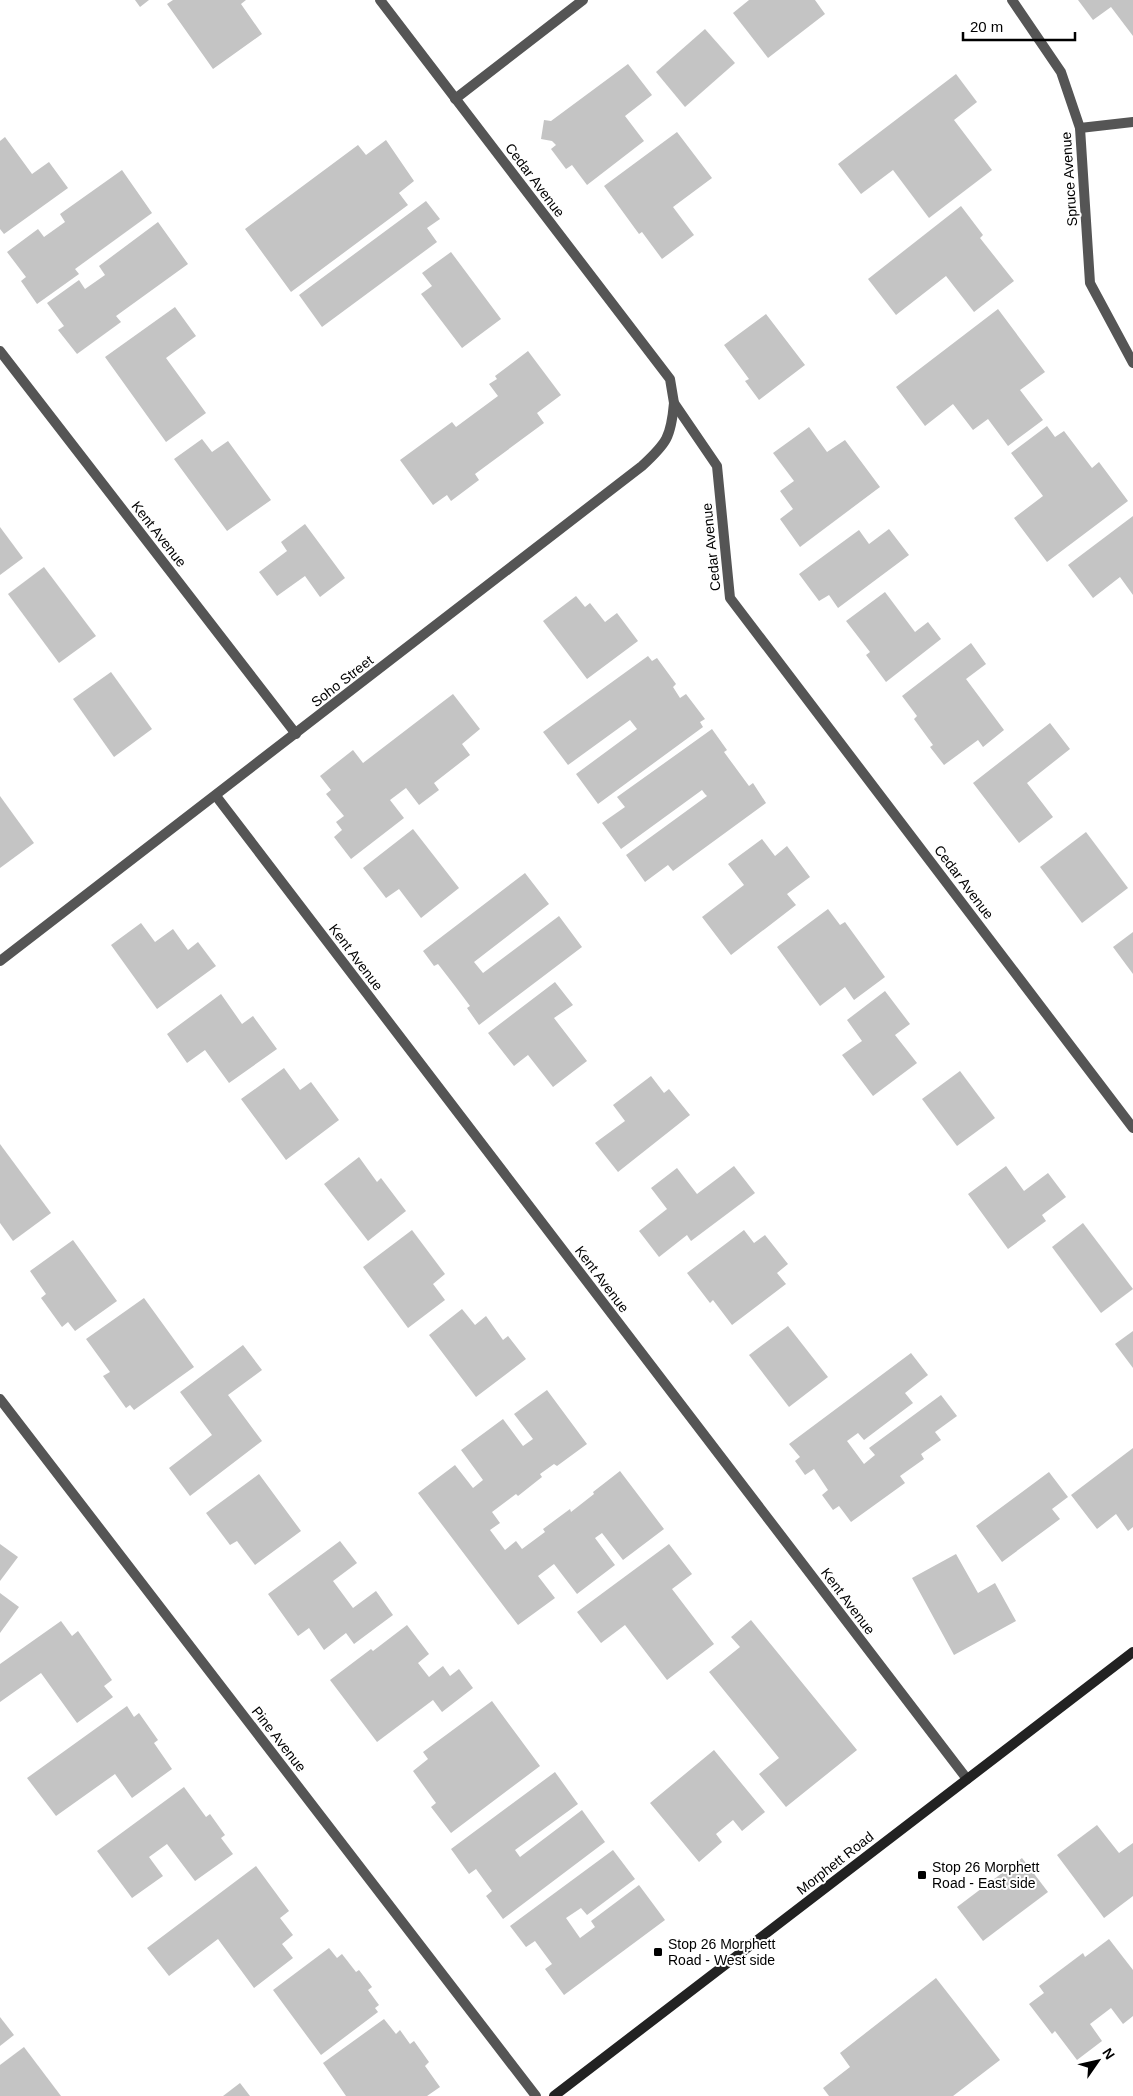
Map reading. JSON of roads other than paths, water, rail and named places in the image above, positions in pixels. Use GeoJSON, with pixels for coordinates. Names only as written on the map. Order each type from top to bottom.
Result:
{"type":"FeatureCollection","features":[{"type":"Feature","properties":{"kind":"main road","name":"Morphett Road"},"geometry":{"type":"LineString","coordinates":[[554,2096],[1133,1652]]}},
{"type":"Feature","properties":{"kind":"street","name":"Cedar Avenue"},"geometry":{"type":"LineString","coordinates":[[380,0],[670,379],[674,403],[717,466],[730,598],[1133,1128]]}},
{"type":"Feature","properties":{"kind":"street"},"geometry":{"type":"LineString","coordinates":[[455,98],[583,0]]}},
{"type":"Feature","properties":{"kind":"street","name":"Spruce Avenue"},"geometry":{"type":"LineString","coordinates":[[1012,0],[1061,72],[1080,128],[1090,283],[1133,363]]}},
{"type":"Feature","properties":{"kind":"street"},"geometry":{"type":"LineString","coordinates":[[1080,128],[1133,122]]}},
{"type":"Feature","properties":{"kind":"street","name":"Kent Avenue"},"geometry":{"type":"LineString","coordinates":[[0,351],[296,734]]}},
{"type":"Feature","properties":{"kind":"street","name":"Soho Street"},"geometry":{"type":"LineString","coordinates":[[0,961],[642,466],[663,448],[672,424],[674,403]]}},
{"type":"Feature","properties":{"kind":"street","name":"Kent Avenue"},"geometry":{"type":"LineString","coordinates":[[216,796],[967,1779]]}},
{"type":"Feature","properties":{"kind":"street","name":"Pine Avenue"},"geometry":{"type":"LineString","coordinates":[[0,1399],[536,2096]]}},
{"type":"Feature","properties":{"kind":"place","name":"Stop 26 Morphett Road - East side"},"geometry":{"type":"Point","coordinates":[922,1875]}},
{"type":"Feature","properties":{"kind":"place","name":"Stop 26 Morphett Road - West side"},"geometry":{"type":"Point","coordinates":[658,1952]}}]}
